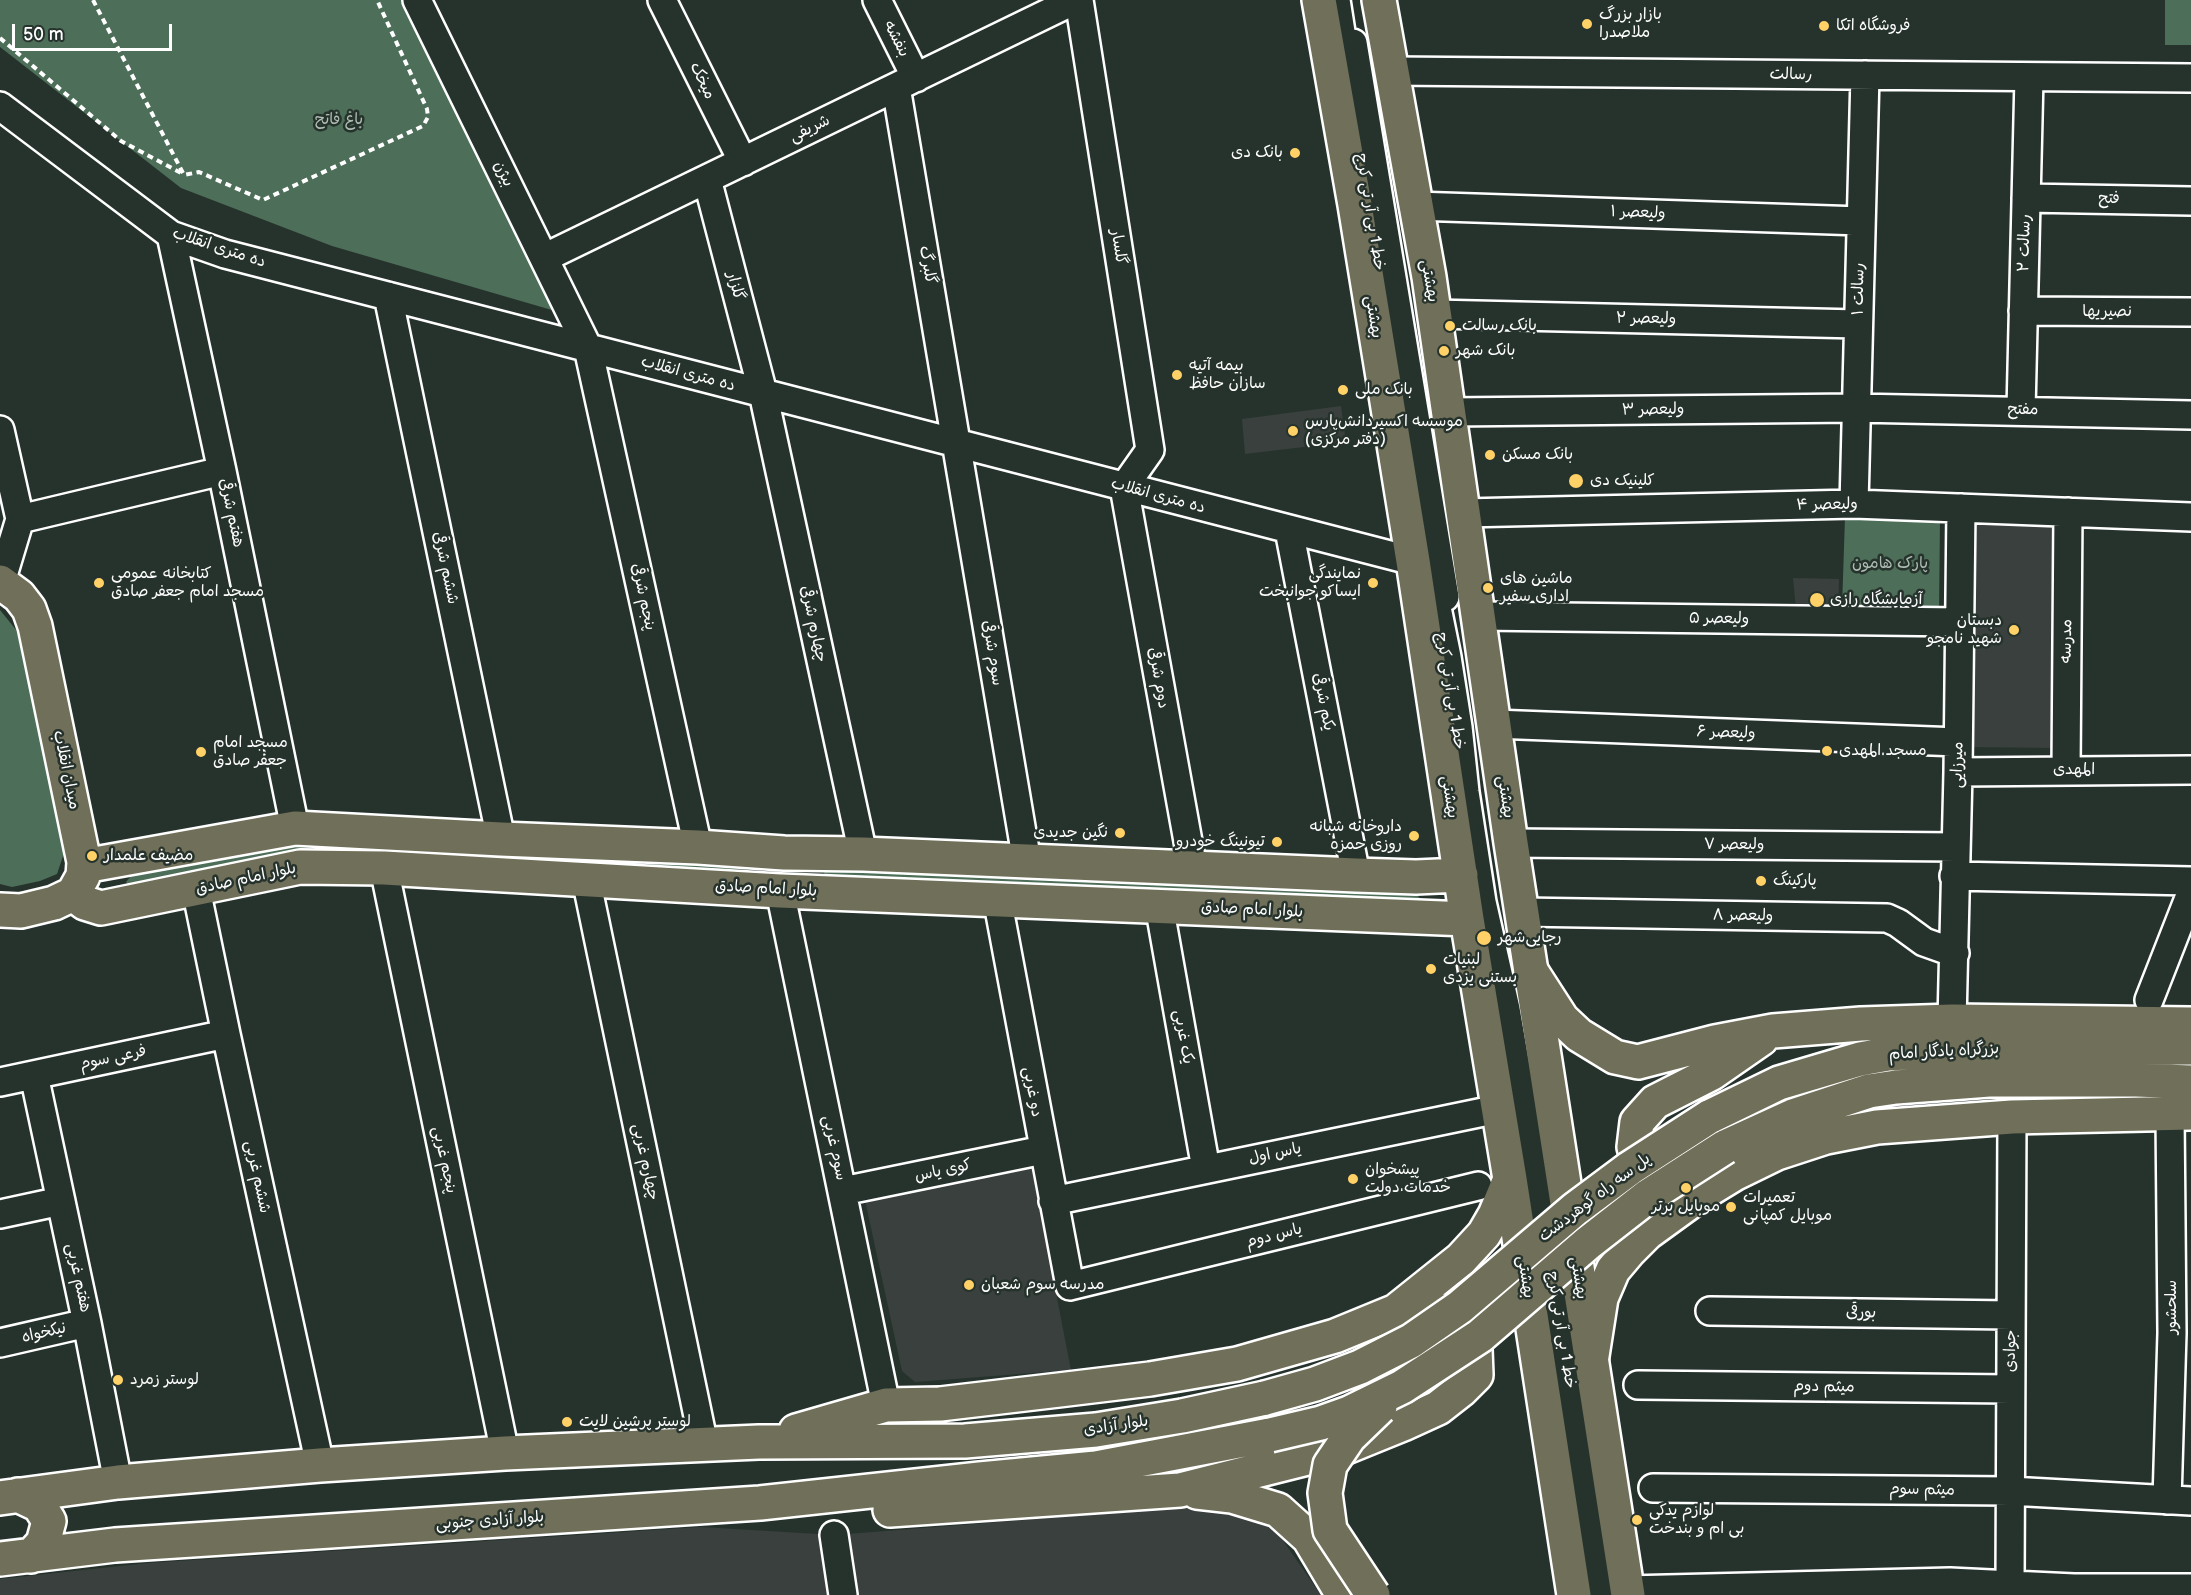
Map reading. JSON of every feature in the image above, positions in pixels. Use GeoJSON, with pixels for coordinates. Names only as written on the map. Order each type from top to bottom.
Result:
{"type":"FeatureCollection","features":[{"type":"Feature","properties":{"kind":"main road","name":"بهشتى"},"geometry":{"type":"LineString","coordinates":[[1319,0],[1413,561],[1574,1595]]}},
{"type":"Feature","properties":{"kind":"main road","name":"بهشتی"},"geometry":{"type":"LineString","coordinates":[[1378,0],[1434,314],[1449,412],[1511,843],[1591,1362],[1617,1594]]}},
{"type":"Feature","properties":{"kind":"main road","name":"میدان انقلاب"},"geometry":{"type":"LineString","coordinates":[[1,582],[19,596],[29,609],[35,626],[82,844],[78,880]]}},
{"type":"Feature","properties":{"kind":"main road"},"geometry":{"type":"LineString","coordinates":[[0,910],[21,910],[54,903],[78,880],[295,828],[698,846],[784,853],[863,854],[1416,877],[1461,875]]}},
{"type":"Feature","properties":{"kind":"main road"},"geometry":{"type":"LineString","coordinates":[[780,891],[784,853]]}},
{"type":"Feature","properties":{"kind":"main road","name":"بلوار امام صادق"},"geometry":{"type":"LineString","coordinates":[[78,880],[85,903],[101,908],[300,867],[384,868],[780,891],[997,898],[1467,919]]}},
{"type":"Feature","properties":{"kind":"main road"},"geometry":{"type":"LineString","coordinates":[[1416,877],[1428,884],[1431,897],[1431,910],[1423,918]]}},
{"type":"Feature","properties":{"kind":"main road"},"geometry":{"type":"LineString","coordinates":[[1532,971],[1562,1019],[1579,1035],[1615,1057],[1638,1062],[1715,1042],[1773,1031],[1861,1024],[1952,1021],[2191,1024]]}},
{"type":"Feature","properties":{"kind":"main road"},"geometry":{"type":"LineString","coordinates":[[1698,1196],[1680,1195],[1651,1182],[1638,1161],[1634,1147],[1637,1122],[1655,1102],[1712,1073],[1773,1031]]}},
{"type":"Feature","properties":{"kind":"main road","name":"بزرگراه یادگار امام"},"geometry":{"type":"LineString","coordinates":[[1708,1118],[1779,1083],[1860,1059],[1888,1054],[1983,1049],[2191,1048]]}},
{"type":"Feature","properties":{"kind":"main road","name":"بزرگراه یادگار امام"},"geometry":{"type":"LineString","coordinates":[[1725,1147],[1793,1116],[1869,1091],[1896,1087],[1989,1080],[2191,1082]]}},
{"type":"Feature","properties":{"kind":"main road"},"geometry":{"type":"LineString","coordinates":[[1591,1362],[1601,1298],[1613,1270],[1647,1233],[1698,1196],[1734,1174],[1777,1153],[1826,1137],[1877,1127],[2012,1118],[2181,1113]]}},
{"type":"Feature","properties":{"kind":"main road","name":"پل سه راه گوهردشت"},"geometry":{"type":"LineString","coordinates":[[1265,1398],[1315,1384],[1360,1367],[1411,1341],[1460,1307],[1575,1209],[1612,1181],[1708,1118]]}},
{"type":"Feature","properties":{"kind":"main road","name":"پل سه راه گوهردشت"},"geometry":{"type":"LineString","coordinates":[[980,1479],[1096,1468],[1270,1435],[1321,1423],[1349,1413],[1402,1387],[1479,1336],[1588,1243],[1647,1197],[1725,1147]]}},
{"type":"Feature","properties":{"kind":"main road"},"geometry":{"type":"LineString","coordinates":[[9,1496],[118,1482],[320,1465],[505,1453],[759,1442],[886,1405],[940,1404],[1150,1379],[1237,1364],[1335,1336],[1396,1311],[1461,1259],[1484,1234],[1495,1215],[1510,1179]]}},
{"type":"Feature","properties":{"kind":"main road"},"geometry":{"type":"LineString","coordinates":[[760,1503],[828,1514],[1180,1490],[1296,1462],[1339,1449],[1421,1416],[1461,1390],[1476,1375],[1475,1349],[1466,1329],[1442,1311],[1396,1311]]}},
{"type":"Feature","properties":{"kind":"main road"},"geometry":{"type":"LineString","coordinates":[[1373,1595],[1330,1530],[1325,1493],[1330,1466],[1349,1437],[1402,1387]]}},
{"type":"Feature","properties":{"kind":"main road","name":"بلوار آزادی"},"geometry":{"type":"LineString","coordinates":[[759,1442],[965,1441],[1096,1430],[1182,1416],[1265,1398]]}},
{"type":"Feature","properties":{"kind":"main road","name":"بلوار آزادی جنوبی"},"geometry":{"type":"LineString","coordinates":[[15,1558],[127,1544],[760,1503],[980,1479]]}},
{"type":"Feature","properties":{"kind":"main road"},"geometry":{"type":"LineString","coordinates":[[1180,1490],[1232,1496],[1278,1509],[1309,1538],[1343,1595]]}},
{"type":"Feature","properties":{"kind":"main road"},"geometry":{"type":"LineString","coordinates":[[9,1496],[39,1505],[49,1521],[43,1543],[15,1558]]}},
{"type":"Feature","properties":{"kind":"main road"},"geometry":{"type":"LineString","coordinates":[[1552,1595],[1556,1588],[1561,1506]]}},
{"type":"Feature","properties":{"kind":"street","name":"بیژن"},"geometry":{"type":"LineString","coordinates":[[417,0],[588,348]]}},
{"type":"Feature","properties":{"kind":"street","name":"میخک"},"geometry":{"type":"LineString","coordinates":[[662,0],[742,162]]}},
{"type":"Feature","properties":{"kind":"street","name":"بنفشه"},"geometry":{"type":"LineString","coordinates":[[877,0],[906,82]]}},
{"type":"Feature","properties":{"kind":"street","name":"شریفی"},"geometry":{"type":"LineString","coordinates":[[544,258],[1077,0]]}},
{"type":"Feature","properties":{"kind":"street","name":"گلسار"},"geometry":{"type":"LineString","coordinates":[[1077,0],[1150,450],[1124,487]]}},
{"type":"Feature","properties":{"kind":"street","name":"خط 1 بی آر تی کرج"},"geometry":{"type":"LineString","coordinates":[[1336,0],[1418,509],[1447,657],[1482,902],[1506,1009],[1581,1455],[1617,1594]]}},
{"type":"Feature","properties":{"kind":"street","name":"خط 1 بی آر تی کرج"},"geometry":{"type":"LineString","coordinates":[[1346,0],[1428,505],[1457,663],[1493,910],[1515,1010],[1547,1179],[1617,1594]]}},
{"type":"Feature","properties":{"kind":"street","name":"رسالت"},"geometry":{"type":"LineString","coordinates":[[1391,71],[2191,78]]}},
{"type":"Feature","properties":{"kind":"street","name":"رسالت ۱"},"geometry":{"type":"LineString","coordinates":[[1854,504],[1865,75]]}},
{"type":"Feature","properties":{"kind":"street","name":"رسالت ۲"},"geometry":{"type":"LineString","coordinates":[[2020,410],[2029,77]]}},
{"type":"Feature","properties":{"kind":"street","name":"گلبرگ"},"geometry":{"type":"LineString","coordinates":[[906,82],[957,444]]}},
{"type":"Feature","properties":{"kind":"street","name":"ده متری انقلاب"},"geometry":{"type":"LineString","coordinates":[[0,106],[171,235],[225,254],[1413,561]]}},
{"type":"Feature","properties":{"kind":"street","name":"گلزار"},"geometry":{"type":"LineString","coordinates":[[707,179],[763,393]]}},
{"type":"Feature","properties":{"kind":"street","name":"فتح"},"geometry":{"type":"LineString","coordinates":[[2026,198],[2191,201]]}},
{"type":"Feature","properties":{"kind":"street","name":"ولیعصر ۱"},"geometry":{"type":"LineString","coordinates":[[1415,206],[1861,221]]}},
{"type":"Feature","properties":{"kind":"street","name":"هفتم شرقی"},"geometry":{"type":"LineString","coordinates":[[171,235],[295,828]]}},
{"type":"Feature","properties":{"kind":"street","name":"ششم شرقی"},"geometry":{"type":"LineString","coordinates":[[388,296],[501,839]]}},
{"type":"Feature","properties":{"kind":"street","name":"نصیریها"},"geometry":{"type":"LineString","coordinates":[[2023,312],[2191,312]]}},
{"type":"Feature","properties":{"kind":"street","name":"ولیعصر ۲"},"geometry":{"type":"LineString","coordinates":[[1434,314],[1858,324]]}},
{"type":"Feature","properties":{"kind":"street","name":"پنجم شرقی"},"geometry":{"type":"LineString","coordinates":[[588,348],[698,846]]}},
{"type":"Feature","properties":{"kind":"street","name":"چهارم شرقی"},"geometry":{"type":"LineString","coordinates":[[763,393],[863,854]]}},
{"type":"Feature","properties":{"kind":"street","name":"مفتح"},"geometry":{"type":"LineString","coordinates":[[1856,408],[2191,415]]}},
{"type":"Feature","properties":{"kind":"street","name":"ولیعصر ۳"},"geometry":{"type":"LineString","coordinates":[[1449,412],[1856,408]]}},
{"type":"Feature","properties":{"kind":"street"},"geometry":{"type":"LineString","coordinates":[[0,430],[20,519],[1,582]]}},
{"type":"Feature","properties":{"kind":"street","name":"سوم شرقی"},"geometry":{"type":"LineString","coordinates":[[957,444],[1027,862]]}},
{"type":"Feature","properties":{"kind":"street"},"geometry":{"type":"LineString","coordinates":[[20,519],[222,471]]}},
{"type":"Feature","properties":{"kind":"street","name":"دوم شرقی"},"geometry":{"type":"LineString","coordinates":[[1124,487],[1193,869]]}},
{"type":"Feature","properties":{"kind":"street","name":"ولیعصر ۴"},"geometry":{"type":"LineString","coordinates":[[1464,513],[1854,504],[2191,517]]}},
{"type":"Feature","properties":{"kind":"street","name":"میرزایی"},"geometry":{"type":"LineString","coordinates":[[1952,1021],[1961,508]]}},
{"type":"Feature","properties":{"kind":"street","name":"مدرسه"},"geometry":{"type":"LineString","coordinates":[[2066,770],[2068,512]]}},
{"type":"Feature","properties":{"kind":"street","name":"یکم شرقی"},"geometry":{"type":"LineString","coordinates":[[1289,530],[1356,875]]}},
{"type":"Feature","properties":{"kind":"street","name":"ولیعصر ۵"},"geometry":{"type":"LineString","coordinates":[[1479,616],[1960,622]]}},
{"type":"Feature","properties":{"kind":"street","name":"ولیعصر ۶"},"geometry":{"type":"LineString","coordinates":[[1494,724],[1958,742]]}},
{"type":"Feature","properties":{"kind":"street","name":"المهدی"},"geometry":{"type":"LineString","coordinates":[[1958,772],[2191,771]]}},
{"type":"Feature","properties":{"kind":"street","name":"ولیعصر ۷"},"geometry":{"type":"LineString","coordinates":[[1511,843],[1956,847]]}},
{"type":"Feature","properties":{"kind":"street","name":"پنجم غربی"},"geometry":{"type":"LineString","coordinates":[[384,868],[505,1453]]}},
{"type":"Feature","properties":{"kind":"street"},"geometry":{"type":"LineString","coordinates":[[1954,876],[2191,881]]}},
{"type":"Feature","properties":{"kind":"street","name":"چهارم غربی"},"geometry":{"type":"LineString","coordinates":[[586,879],[705,1445]]}},
{"type":"Feature","properties":{"kind":"street","name":"ششم غربی"},"geometry":{"type":"LineString","coordinates":[[196,889],[320,1465]]}},
{"type":"Feature","properties":{"kind":"street","name":"سوم غربی"},"geometry":{"type":"LineString","coordinates":[[780,891],[886,1405]]}},
{"type":"Feature","properties":{"kind":"street"},"geometry":{"type":"LineString","coordinates":[[2148,1000],[2191,893]]}},
{"type":"Feature","properties":{"kind":"street","name":"دو غربی"},"geometry":{"type":"LineString","coordinates":[[997,898],[1070,1286]]}},
{"type":"Feature","properties":{"kind":"street","name":"یک غربی"},"geometry":{"type":"LineString","coordinates":[[1159,905],[1206,1169]]}},
{"type":"Feature","properties":{"kind":"street","name":"ولیعصر ۸"},"geometry":{"type":"LineString","coordinates":[[1522,912],[1887,918],[1898,922],[1924,942],[1954,953]]}},
{"type":"Feature","properties":{"kind":"street","name":"فرعی سوم"},"geometry":{"type":"LineString","coordinates":[[0,1082],[226,1034]]}},
{"type":"Feature","properties":{"kind":"street","name":"هفتم غربی"},"geometry":{"type":"LineString","coordinates":[[34,1075],[118,1482]]}},
{"type":"Feature","properties":{"kind":"street","name":"یاس اول"},"geometry":{"type":"LineString","coordinates":[[1053,1200],[1498,1108]]}},
{"type":"Feature","properties":{"kind":"street","name":"سلحشور"},"geometry":{"type":"LineString","coordinates":[[2179,1501],[2182,1335],[2181,1113]]}},
{"type":"Feature","properties":{"kind":"street","name":"جوادی"},"geometry":{"type":"LineString","coordinates":[[2010,1585],[2012,1118]]}},
{"type":"Feature","properties":{"kind":"street","name":"کوی یاس"},"geometry":{"type":"LineString","coordinates":[[843,1191],[1043,1150]]}},
{"type":"Feature","properties":{"kind":"street","name":"یاس دوم"},"geometry":{"type":"LineString","coordinates":[[1070,1286],[1478,1186]]}},
{"type":"Feature","properties":{"kind":"street"},"geometry":{"type":"LineString","coordinates":[[0,1214],[61,1200]]}},
{"type":"Feature","properties":{"kind":"street","name":"بورقی"},"geometry":{"type":"LineString","coordinates":[[1710,1311],[2011,1315]]}},
{"type":"Feature","properties":{"kind":"street","name":"نیکخواه"},"geometry":{"type":"LineString","coordinates":[[0,1343],[87,1323]]}},
{"type":"Feature","properties":{"kind":"street","name":"میثم دوم"},"geometry":{"type":"LineString","coordinates":[[1638,1385],[2010,1389]]}},
{"type":"Feature","properties":{"kind":"street","name":"میثم سوم"},"geometry":{"type":"LineString","coordinates":[[1653,1488],[2010,1491],[2179,1501]]}},
{"type":"Feature","properties":{"kind":"street"},"geometry":{"type":"LineString","coordinates":[[834,1535],[843,1595]]}},
{"type":"Feature","properties":{"kind":"street"},"geometry":{"type":"LineString","coordinates":[[1617,1594],[2010,1585],[2074,1592],[2191,1588]]}},
{"type":"Feature","properties":{"kind":"path"},"geometry":{"type":"LineString","coordinates":[[93,0],[183,175]]}},
{"type":"Feature","properties":{"kind":"path"},"geometry":{"type":"LineString","coordinates":[[0,38],[122,141],[183,175],[199,172],[263,200],[423,126],[428,117],[427,109],[377,0]]}},
{"type":"Feature","properties":{"kind":"shaded area","name":"موسسه اکسیردانش‌پارس (دفتر مرکزی)"},"geometry":{"type":"Polygon","coordinates":[[[1341,406],[1346,442],[1245,454],[1242,419],[1341,406]]]}},
{"type":"Feature","properties":{"kind":"shaded area","name":"دبستان شهید نامجو"},"geometry":{"type":"Polygon","coordinates":[[[1974,514],[2060,514],[2055,748],[1967,747],[1974,514]]]}},
{"type":"Feature","properties":{"kind":"shaded area","name":"آزمایشگاه رازی"},"geometry":{"type":"Polygon","coordinates":[[[1793,578],[1839,579],[1838,621],[1797,620],[1793,578]]]}},
{"type":"Feature","properties":{"kind":"shaded area","name":"مدرسه سوم شعبان"},"geometry":{"type":"Polygon","coordinates":[[[1031,1164],[1071,1370],[915,1382],[902,1371],[865,1200],[1031,1164]]]}},
{"type":"Feature","properties":{"kind":"shaded area"},"geometry":{"type":"Polygon","coordinates":[[[1189,1507],[1251,1516],[1277,1532],[1321,1595],[0,1595],[0,1579],[148,1563],[701,1527],[835,1535],[1189,1507]]]}},
{"type":"Feature","properties":{"kind":"green space","name":"باغ فاتح"},"geometry":{"type":"Polygon","coordinates":[[[0,0],[415,0],[562,313],[332,246],[181,188],[0,47],[0,0]]]}},
{"type":"Feature","properties":{"kind":"green space"},"geometry":{"type":"Polygon","coordinates":[[[2165,0],[2191,0],[2191,45],[2165,45],[2165,0]]]}},
{"type":"Feature","properties":{"kind":"green space","name":"پارک هامون"},"geometry":{"type":"Polygon","coordinates":[[[1845,517],[1940,519],[1939,612],[1842,608],[1845,517]]]}},
{"type":"Feature","properties":{"kind":"green space"},"geometry":{"type":"Polygon","coordinates":[[[0,610],[17,631],[64,853],[57,874],[40,881],[12,887],[0,884],[0,610]]]}},
{"type":"Feature","properties":{"kind":"green space"},"geometry":{"type":"Polygon","coordinates":[[[291,844],[753,862],[755,870],[470,863],[131,888],[126,882],[131,876],[291,844]]]}},
{"type":"Feature","properties":{"kind":"green space"},"geometry":{"type":"Polygon","coordinates":[[[828,869],[1412,890],[1422,900],[1417,906],[825,879],[824,871],[828,869]]]}},
{"type":"Feature","properties":{"kind":"place","name":"بازار بزرگ ملاصدرا"},"geometry":{"type":"Point","coordinates":[1587,24]}},
{"type":"Feature","properties":{"kind":"place","name":"فروشگاه اتکا"},"geometry":{"type":"Point","coordinates":[1824,26]}},
{"type":"Feature","properties":{"kind":"place","name":"بانک دی"},"geometry":{"type":"Point","coordinates":[1295,153]}},
{"type":"Feature","properties":{"kind":"place","name":"بانک رسالت"},"geometry":{"type":"Point","coordinates":[1450,326]}},
{"type":"Feature","properties":{"kind":"place","name":"بانک شهر"},"geometry":{"type":"Point","coordinates":[1444,351]}},
{"type":"Feature","properties":{"kind":"place","name":"بیمه آتیه سازان حافظ"},"geometry":{"type":"Point","coordinates":[1177,375]}},
{"type":"Feature","properties":{"kind":"place","name":"بانک ملی"},"geometry":{"type":"Point","coordinates":[1343,390]}},
{"type":"Feature","properties":{"kind":"place","name":"موسسه اکسیردانش‌پارس (دفتر مرکزی)"},"geometry":{"type":"Point","coordinates":[1293,431]}},
{"type":"Feature","properties":{"kind":"place","name":"بانک مسکن"},"geometry":{"type":"Point","coordinates":[1490,455]}},
{"type":"Feature","properties":{"kind":"place","name":"کلینیک دی"},"geometry":{"type":"Point","coordinates":[1576,481]}},
{"type":"Feature","properties":{"kind":"place","name":"کتابخانه عمومی مسجد امام جعفر صادق"},"geometry":{"type":"Point","coordinates":[99,583]}},
{"type":"Feature","properties":{"kind":"place","name":"نمایندگی ایساکو جوانبخت"},"geometry":{"type":"Point","coordinates":[1373,583]}},
{"type":"Feature","properties":{"kind":"place","name":"ماشین های اداری سفیر"},"geometry":{"type":"Point","coordinates":[1488,588]}},
{"type":"Feature","properties":{"kind":"place","name":"آزمایشگاه رازی"},"geometry":{"type":"Point","coordinates":[1817,600]}},
{"type":"Feature","properties":{"kind":"place","name":"دبستان شهید نامجو"},"geometry":{"type":"Point","coordinates":[2014,630]}},
{"type":"Feature","properties":{"kind":"place","name":"مسجد المهدی"},"geometry":{"type":"Point","coordinates":[1827,751]}},
{"type":"Feature","properties":{"kind":"place","name":"مسجد امام جعفر صادق"},"geometry":{"type":"Point","coordinates":[201,752]}},
{"type":"Feature","properties":{"kind":"place","name":"نگین جدیدی"},"geometry":{"type":"Point","coordinates":[1120,833]}},
{"type":"Feature","properties":{"kind":"place","name":"داروخانه شبانه روزی حمزه"},"geometry":{"type":"Point","coordinates":[1414,836]}},
{"type":"Feature","properties":{"kind":"place","name":"تیونینگ خودرو"},"geometry":{"type":"Point","coordinates":[1277,842]}},
{"type":"Feature","properties":{"kind":"place","name":"مضیف علمدار"},"geometry":{"type":"Point","coordinates":[92,856]}},
{"type":"Feature","properties":{"kind":"place","name":"پارکینگ"},"geometry":{"type":"Point","coordinates":[1761,881]}},
{"type":"Feature","properties":{"kind":"place","name":"رجایی‌شهر"},"geometry":{"type":"Point","coordinates":[1484,938]}},
{"type":"Feature","properties":{"kind":"place","name":"لبنیات بستنی یزدی"},"geometry":{"type":"Point","coordinates":[1431,969]}},
{"type":"Feature","properties":{"kind":"place","name":"پیشخوان خدمات دولت"},"geometry":{"type":"Point","coordinates":[1353,1179]}},
{"type":"Feature","properties":{"kind":"place","name":"موبایل برتر"},"geometry":{"type":"Point","coordinates":[1686,1188]}},
{"type":"Feature","properties":{"kind":"place","name":"تعمیرات موبایل کمپانی"},"geometry":{"type":"Point","coordinates":[1731,1207]}},
{"type":"Feature","properties":{"kind":"place","name":"مدرسه سوم شعبان"},"geometry":{"type":"Point","coordinates":[969,1285]}},
{"type":"Feature","properties":{"kind":"place","name":"لوستر زمرد"},"geometry":{"type":"Point","coordinates":[118,1380]}},
{"type":"Feature","properties":{"kind":"place","name":"لوستر پرشين لايت"},"geometry":{"type":"Point","coordinates":[567,1422]}},
{"type":"Feature","properties":{"kind":"place","name":"لوازم یدکی بی ام و بندخت"},"geometry":{"type":"Point","coordinates":[1637,1520]}}]}
